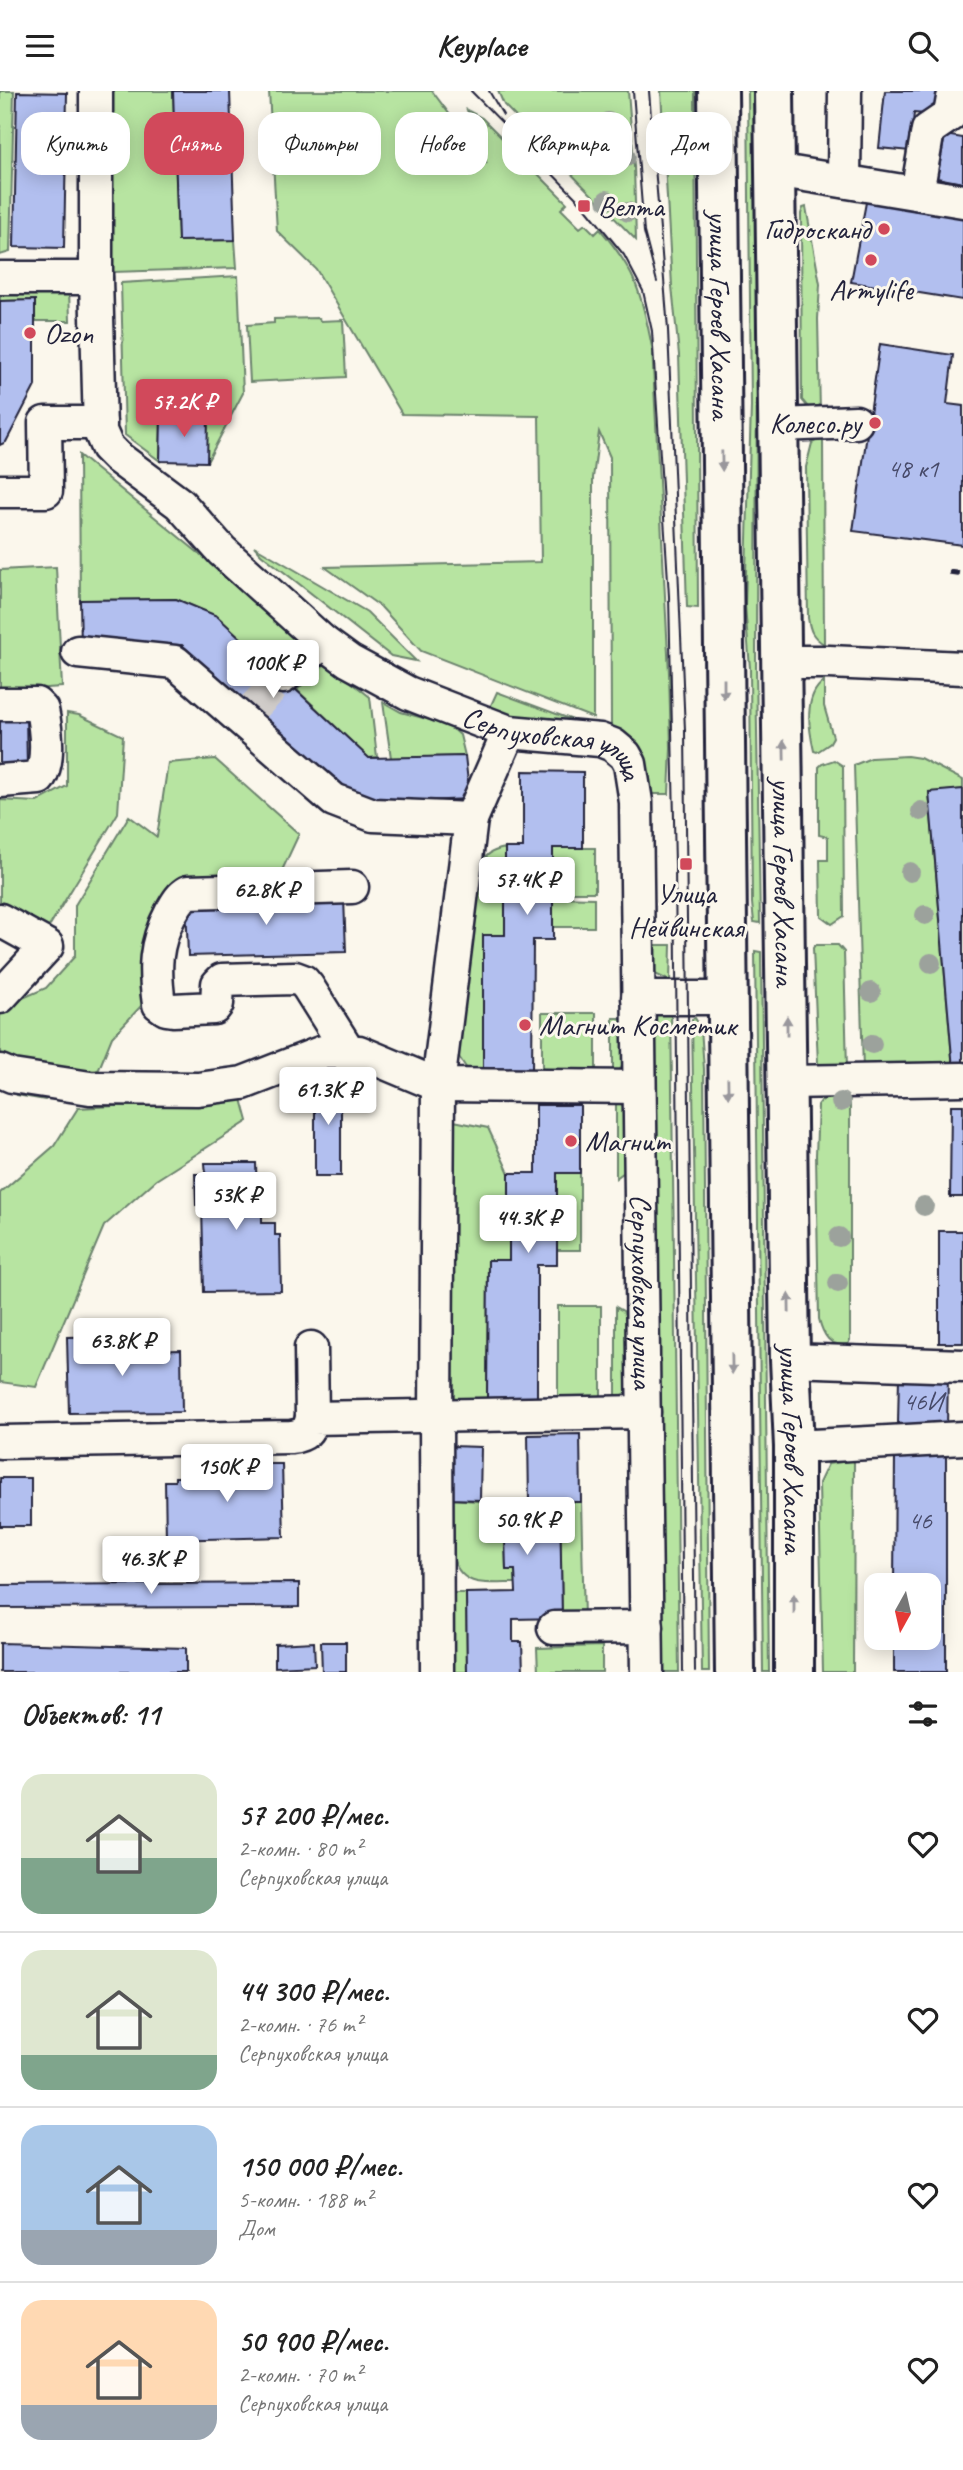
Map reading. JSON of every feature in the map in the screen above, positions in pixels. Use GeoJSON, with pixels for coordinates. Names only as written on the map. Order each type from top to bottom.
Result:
{"type":"FeatureCollection","features":[{"type":"Feature","properties":{"kind":"main road","name":"улица Героев Хасана"},"geometry":{"type":"LineString","coordinates":[[774,91],[790,1360],[794,1447],[794,1672]]}},
{"type":"Feature","properties":{"kind":"main road","name":"улица Героев Хасана"},"geometry":{"type":"LineString","coordinates":[[718,94],[735,1672]]}},
{"type":"Feature","properties":{"kind":"street","name":"Серпуховская улица"},"geometry":{"type":"LineString","coordinates":[[96,91],[96,278],[100,431],[107,447],[180,504],[222,551],[323,642],[377,678],[408,693],[509,732],[600,740],[620,750],[630,764],[636,802],[647,1672]]}},
{"type":"Feature","properties":{"kind":"street"},"geometry":{"type":"LineString","coordinates":[[844,181],[845,91]]}},
{"type":"Feature","properties":{"kind":"street"},"geometry":{"type":"LineString","coordinates":[[917,193],[928,131],[951,117]]}},
{"type":"Feature","properties":{"kind":"street"},"geometry":{"type":"LineString","coordinates":[[775,170],[963,201]]}},
{"type":"Feature","properties":{"kind":"street"},"geometry":{"type":"LineString","coordinates":[[0,278],[96,278]]}},
{"type":"Feature","properties":{"kind":"street"},"geometry":{"type":"LineString","coordinates":[[779,425],[856,422]]}},
{"type":"Feature","properties":{"kind":"street"},"geometry":{"type":"LineString","coordinates":[[0,491],[46,491],[45,423],[100,423]]}},
{"type":"Feature","properties":{"kind":"street"},"geometry":{"type":"LineString","coordinates":[[283,677],[323,642]]}},
{"type":"Feature","properties":{"kind":"street"},"geometry":{"type":"LineString","coordinates":[[78,652],[175,662],[247,715],[334,800],[373,815],[471,819]]}},
{"type":"Feature","properties":{"kind":"street"},"geometry":{"type":"LineString","coordinates":[[783,662],[963,668]]}},
{"type":"Feature","properties":{"kind":"street"},"geometry":{"type":"LineString","coordinates":[[0,704],[36,704],[42,710],[45,761],[44,771],[39,778],[0,781]]}},
{"type":"Feature","properties":{"kind":"street"},"geometry":{"type":"LineString","coordinates":[[437,1672],[438,1085],[471,819],[509,732]]}},
{"type":"Feature","properties":{"kind":"street"},"geometry":{"type":"LineString","coordinates":[[349,1052],[309,987],[296,978],[222,980],[218,984],[217,1004],[214,1007],[166,1009],[159,1004],[156,955],[163,929],[177,902],[188,892],[352,887]]}},
{"type":"Feature","properties":{"kind":"street"},"geometry":{"type":"LineString","coordinates":[[0,921],[47,946],[0,997]]}},
{"type":"Feature","properties":{"kind":"street"},"geometry":{"type":"LineString","coordinates":[[638,997],[727,998]]}},
{"type":"Feature","properties":{"kind":"street"},"geometry":{"type":"LineString","coordinates":[[0,1071],[12,1076],[90,1088],[198,1089],[243,1083],[323,1052],[359,1052],[438,1085],[639,1087]]}},
{"type":"Feature","properties":{"kind":"street"},"geometry":{"type":"LineString","coordinates":[[787,1082],[963,1079]]}},
{"type":"Feature","properties":{"kind":"street"},"geometry":{"type":"LineString","coordinates":[[0,1442],[303,1435],[310,1428],[312,1418],[311,1348]]}},
{"type":"Feature","properties":{"kind":"street"},"geometry":{"type":"LineString","coordinates":[[790,1360],[963,1366]]}},
{"type":"Feature","properties":{"kind":"street"},"geometry":{"type":"LineString","coordinates":[[312,1418],[644,1412]]}},
{"type":"Feature","properties":{"kind":"street"},"geometry":{"type":"LineString","coordinates":[[794,1447],[963,1438]]}},
{"type":"Feature","properties":{"kind":"street"},"geometry":{"type":"LineString","coordinates":[[554,1628],[647,1627]]}},
{"type":"Feature","properties":{"kind":"green space"},"geometry":{"type":"Polygon","coordinates":[[[0,91],[14,91],[10,252],[0,255],[0,91]]]}},
{"type":"Feature","properties":{"kind":"green space"},"geometry":{"type":"Polygon","coordinates":[[[106,91],[173,91],[174,112],[144,112],[144,175],[176,175],[178,241],[235,240],[237,268],[113,272],[109,175],[130,175],[130,112],[107,112],[106,91]]]}},
{"type":"Feature","properties":{"kind":"green space"},"geometry":{"type":"Polygon","coordinates":[[[269,91],[432,91],[448,112],[395,112],[395,175],[488,175],[488,124],[502,138],[502,175],[539,175],[567,203],[561,209],[580,228],[585,224],[595,234],[600,229],[630,271],[641,298],[652,347],[669,673],[669,794],[653,794],[649,790],[627,738],[611,726],[610,457],[599,432],[593,478],[593,718],[421,651],[381,607],[325,567],[541,562],[539,416],[402,414],[316,269],[277,231],[274,175],[381,175],[381,112],[270,112],[269,91]]]}},
{"type":"Feature","properties":{"kind":"green space"},"geometry":{"type":"Polygon","coordinates":[[[498,91],[628,91],[630,112],[511,112],[504,105],[498,91]]]}},
{"type":"Feature","properties":{"kind":"green space"},"geometry":{"type":"Polygon","coordinates":[[[661,91],[695,91],[695,112],[662,112],[661,91]]]}},
{"type":"Feature","properties":{"kind":"green space"},"geometry":{"type":"Polygon","coordinates":[[[748,91],[754,91],[757,313],[756,667],[760,923],[754,922],[752,903],[750,668],[745,605],[751,406],[748,91]]]}},
{"type":"Feature","properties":{"kind":"green space"},"geometry":{"type":"Polygon","coordinates":[[[632,141],[634,166],[636,240],[572,175],[632,175],[632,141]]]}},
{"type":"Feature","properties":{"kind":"green space"},"geometry":{"type":"Polygon","coordinates":[[[666,175],[695,175],[698,608],[687,607],[679,355],[666,175]]]}},
{"type":"Feature","properties":{"kind":"green space"},"geometry":{"type":"Polygon","coordinates":[[[806,207],[820,284],[820,412],[812,412],[802,400],[801,214],[806,207]]]}},
{"type":"Feature","properties":{"kind":"green space"},"geometry":{"type":"Polygon","coordinates":[[[238,276],[243,393],[207,462],[207,418],[161,417],[160,461],[125,435],[121,283],[238,276]]]}},
{"type":"Feature","properties":{"kind":"green space"},"geometry":{"type":"Polygon","coordinates":[[[69,288],[70,321],[35,321],[35,300],[0,301],[0,291],[69,288]]]}},
{"type":"Feature","properties":{"kind":"green space"},"geometry":{"type":"Polygon","coordinates":[[[319,318],[320,321],[343,320],[346,377],[250,382],[247,325],[274,323],[274,319],[319,318]]]}},
{"type":"Feature","properties":{"kind":"green space"},"geometry":{"type":"Polygon","coordinates":[[[823,437],[824,644],[812,633],[808,618],[806,467],[812,443],[823,437]]]}},
{"type":"Feature","properties":{"kind":"green space"},"geometry":{"type":"Polygon","coordinates":[[[79,455],[307,642],[277,671],[217,616],[176,599],[80,600],[79,455]]]}},
{"type":"Feature","properties":{"kind":"green space"},"geometry":{"type":"Polygon","coordinates":[[[254,546],[367,612],[416,661],[391,656],[254,546]]]}},
{"type":"Feature","properties":{"kind":"green space"},"geometry":{"type":"Polygon","coordinates":[[[56,567],[62,687],[0,691],[0,570],[56,567]]]}},
{"type":"Feature","properties":{"kind":"green space"},"geometry":{"type":"Polygon","coordinates":[[[326,662],[370,697],[377,757],[369,758],[297,690],[326,662]]]}},
{"type":"Feature","properties":{"kind":"green space"},"geometry":{"type":"Polygon","coordinates":[[[824,681],[824,706],[833,737],[829,744],[817,752],[814,751],[812,742],[809,713],[813,695],[824,681]]]}},
{"type":"Feature","properties":{"kind":"green space"},"geometry":{"type":"Polygon","coordinates":[[[497,692],[589,726],[487,714],[497,692]]]}},
{"type":"Feature","properties":{"kind":"green space"},"geometry":{"type":"Polygon","coordinates":[[[383,702],[401,712],[449,725],[460,735],[465,756],[391,758],[383,702]]]}},
{"type":"Feature","properties":{"kind":"green space"},"geometry":{"type":"Polygon","coordinates":[[[67,713],[79,715],[123,736],[118,813],[44,935],[0,910],[0,800],[37,802],[67,786],[67,713]]]}},
{"type":"Feature","properties":{"kind":"green space"},"geometry":{"type":"Polygon","coordinates":[[[871,758],[920,758],[963,780],[963,789],[929,793],[953,1069],[863,1070],[854,765],[871,758]]]}},
{"type":"Feature","properties":{"kind":"green space"},"geometry":{"type":"Polygon","coordinates":[[[215,759],[299,834],[278,879],[211,881],[155,949],[142,1005],[112,1037],[99,1069],[45,1100],[17,1095],[0,1076],[0,1008],[46,988],[75,956],[75,905],[129,816],[157,837],[168,763],[215,759]]]}},
{"type":"Feature","properties":{"kind":"green space"},"geometry":{"type":"Polygon","coordinates":[[[834,760],[843,766],[844,916],[832,924],[821,916],[820,860],[828,860],[828,837],[819,835],[819,767],[834,760]]]}},
{"type":"Feature","properties":{"kind":"green space"},"geometry":{"type":"Polygon","coordinates":[[[505,848],[505,935],[483,1074],[467,1069],[455,1051],[478,869],[489,854],[505,848]]]}},
{"type":"Feature","properties":{"kind":"green space"},"geometry":{"type":"Polygon","coordinates":[[[553,848],[595,848],[595,892],[553,892],[553,848]]]}},
{"type":"Feature","properties":{"kind":"green space"},"geometry":{"type":"Polygon","coordinates":[[[553,897],[594,898],[594,927],[553,927],[553,897]]]}},
{"type":"Feature","properties":{"kind":"green space"},"geometry":{"type":"Polygon","coordinates":[[[646,945],[671,945],[670,981],[653,973],[646,945]]]}},
{"type":"Feature","properties":{"kind":"green space"},"geometry":{"type":"Polygon","coordinates":[[[815,945],[838,945],[844,952],[847,1069],[825,1068],[818,1064],[815,945]]]}},
{"type":"Feature","properties":{"kind":"green space"},"geometry":{"type":"Polygon","coordinates":[[[755,951],[761,952],[769,1672],[763,1672],[755,951]]]}},
{"type":"Feature","properties":{"kind":"green space"},"geometry":{"type":"Polygon","coordinates":[[[671,1006],[679,1672],[662,1672],[653,1021],[657,1011],[671,1006]]]}},
{"type":"Feature","properties":{"kind":"green space"},"geometry":{"type":"Polygon","coordinates":[[[542,1013],[596,1013],[596,1075],[542,1074],[542,1013]]]}},
{"type":"Feature","properties":{"kind":"green space"},"geometry":{"type":"Polygon","coordinates":[[[613,1018],[627,1018],[627,1041],[623,1065],[613,1075],[613,1018]]]}},
{"type":"Feature","properties":{"kind":"green space"},"geometry":{"type":"Polygon","coordinates":[[[695,1018],[701,1028],[704,1069],[709,1672],[702,1672],[692,1019],[695,1018]]]}},
{"type":"Feature","properties":{"kind":"green space"},"geometry":{"type":"Polygon","coordinates":[[[850,1090],[850,1340],[848,1344],[842,1345],[828,1339],[819,1319],[816,1155],[818,1105],[821,1101],[850,1090]]]}},
{"type":"Feature","properties":{"kind":"green space"},"geometry":{"type":"Polygon","coordinates":[[[616,1097],[627,1120],[628,1141],[627,1170],[616,1178],[616,1097]]]}},
{"type":"Feature","properties":{"kind":"green space"},"geometry":{"type":"Polygon","coordinates":[[[242,1099],[248,1121],[156,1180],[104,1226],[36,1387],[0,1382],[0,1193],[54,1146],[78,1108],[242,1099]]]}},
{"type":"Feature","properties":{"kind":"green space"},"geometry":{"type":"Polygon","coordinates":[[[444,1119],[488,1128],[509,1173],[509,1260],[488,1260],[487,1398],[446,1398],[444,1119]]]}},
{"type":"Feature","properties":{"kind":"green space"},"geometry":{"type":"Polygon","coordinates":[[[557,1173],[580,1173],[580,1250],[557,1250],[557,1173]]]}},
{"type":"Feature","properties":{"kind":"green space"},"geometry":{"type":"Polygon","coordinates":[[[558,1306],[601,1306],[601,1399],[558,1399],[558,1306]]]}},
{"type":"Feature","properties":{"kind":"green space"},"geometry":{"type":"Polygon","coordinates":[[[616,1307],[623,1311],[628,1321],[628,1388],[626,1393],[616,1399],[616,1307]]]}},
{"type":"Feature","properties":{"kind":"green space"},"geometry":{"type":"Polygon","coordinates":[[[854,1460],[853,1672],[823,1672],[819,1483],[828,1464],[854,1460]]]}},
{"type":"Feature","properties":{"kind":"green space"},"geometry":{"type":"Polygon","coordinates":[[[450,1499],[504,1503],[506,1570],[515,1570],[516,1583],[477,1582],[466,1578],[459,1570],[451,1548],[450,1499]]]}},
{"type":"Feature","properties":{"kind":"green space"},"geometry":{"type":"Polygon","coordinates":[[[560,1502],[581,1502],[584,1618],[562,1618],[560,1502]]]}},
{"type":"Feature","properties":{"kind":"green space"},"geometry":{"type":"Polygon","coordinates":[[[450,1593],[466,1593],[467,1672],[450,1672],[450,1593]]]}},
{"type":"Feature","properties":{"kind":"green space"},"geometry":{"type":"Polygon","coordinates":[[[602,1646],[602,1672],[538,1672],[537,1648],[602,1646]]]}},
{"type":"Feature","properties":{"kind":"building"},"geometry":{"type":"Polygon","coordinates":[[[173,91],[230,91],[231,112],[174,112],[173,91]]]}},
{"type":"Feature","properties":{"kind":"building"},"geometry":{"type":"Polygon","coordinates":[[[885,91],[941,91],[938,115],[914,113],[910,151],[879,148],[885,91]]]}},
{"type":"Feature","properties":{"kind":"building"},"geometry":{"type":"Polygon","coordinates":[[[17,92],[67,93],[67,112],[21,112],[21,175],[65,175],[64,248],[14,247],[17,92]]]}},
{"type":"Feature","properties":{"kind":"building"},"geometry":{"type":"Polygon","coordinates":[[[945,135],[963,138],[963,183],[937,178],[945,135]]]}},
{"type":"Feature","properties":{"kind":"building"},"geometry":{"type":"Polygon","coordinates":[[[176,175],[233,175],[235,240],[178,241],[176,175]]]}},
{"type":"Feature","properties":{"kind":"building"},"geometry":{"type":"Polygon","coordinates":[[[867,197],[963,217],[963,300],[851,282],[867,197]]]}},
{"type":"Feature","properties":{"kind":"building"},"geometry":{"type":"Polygon","coordinates":[[[35,300],[35,386],[6,442],[0,445],[0,301],[35,300]]]}},
{"type":"Feature","properties":{"kind":"building"},"geometry":{"type":"Polygon","coordinates":[[[880,344],[953,355],[947,404],[963,406],[963,545],[853,531],[880,344]]]}},
{"type":"Feature","properties":{"kind":"building"},"geometry":{"type":"Polygon","coordinates":[[[161,417],[208,418],[207,462],[160,461],[161,417]]]}},
{"type":"Feature","properties":{"kind":"building"},"geometry":{"type":"Polygon","coordinates":[[[176,599],[217,616],[369,758],[465,756],[470,799],[373,803],[338,790],[182,645],[81,646],[80,600],[176,599]]]}},
{"type":"Feature","properties":{"kind":"building"},"geometry":{"type":"Polygon","coordinates":[[[26,714],[27,768],[0,769],[0,715],[26,714]]]}},
{"type":"Feature","properties":{"kind":"building"},"geometry":{"type":"Polygon","coordinates":[[[523,771],[583,772],[583,848],[553,848],[553,940],[533,940],[532,1074],[483,1074],[483,935],[505,935],[505,848],[523,848],[523,771]]]}},
{"type":"Feature","properties":{"kind":"building"},"geometry":{"type":"Polygon","coordinates":[[[963,789],[963,1068],[953,1069],[929,792],[963,789]]]}},
{"type":"Feature","properties":{"kind":"building"},"geometry":{"type":"Polygon","coordinates":[[[344,898],[346,952],[188,956],[186,902],[344,898]]]}},
{"type":"Feature","properties":{"kind":"building"},"geometry":{"type":"Polygon","coordinates":[[[315,1079],[341,1079],[341,1176],[315,1176],[315,1079]]]}},
{"type":"Feature","properties":{"kind":"building"},"geometry":{"type":"Polygon","coordinates":[[[536,1105],[580,1105],[580,1173],[557,1173],[557,1265],[537,1265],[537,1398],[487,1398],[488,1260],[509,1260],[509,1173],[536,1173],[536,1105]]]}},
{"type":"Feature","properties":{"kind":"building"},"geometry":{"type":"Polygon","coordinates":[[[951,1105],[963,1105],[963,1197],[950,1197],[951,1105]]]}},
{"type":"Feature","properties":{"kind":"building"},"geometry":{"type":"Polygon","coordinates":[[[205,1163],[256,1163],[257,1201],[262,1201],[262,1223],[275,1223],[275,1235],[280,1235],[281,1291],[204,1292],[202,1205],[196,1205],[195,1174],[206,1174],[205,1163]]]}},
{"type":"Feature","properties":{"kind":"building"},"geometry":{"type":"Polygon","coordinates":[[[939,1231],[963,1231],[963,1343],[939,1343],[939,1231]]]}},
{"type":"Feature","properties":{"kind":"building"},"geometry":{"type":"Polygon","coordinates":[[[122,1336],[122,1348],[139,1347],[139,1351],[181,1350],[182,1412],[69,1413],[67,1337],[122,1336]]]}},
{"type":"Feature","properties":{"kind":"building"},"geometry":{"type":"Polygon","coordinates":[[[899,1376],[948,1377],[947,1426],[898,1424],[899,1376]]]}},
{"type":"Feature","properties":{"kind":"building"},"geometry":{"type":"Polygon","coordinates":[[[580,1434],[581,1502],[560,1502],[562,1618],[513,1619],[513,1642],[522,1642],[523,1672],[467,1672],[466,1593],[516,1592],[515,1570],[506,1570],[504,1503],[529,1503],[528,1435],[580,1434]]]}},
{"type":"Feature","properties":{"kind":"building"},"geometry":{"type":"Polygon","coordinates":[[[451,1446],[481,1447],[480,1500],[450,1499],[451,1446]]]}},
{"type":"Feature","properties":{"kind":"building"},"geometry":{"type":"Polygon","coordinates":[[[895,1454],[946,1454],[946,1672],[894,1672],[894,1650],[942,1650],[942,1573],[894,1573],[895,1454]]]}},
{"type":"Feature","properties":{"kind":"building"},"geometry":{"type":"Polygon","coordinates":[[[223,1464],[282,1464],[284,1537],[166,1540],[165,1481],[175,1481],[175,1477],[223,1477],[223,1464]]]}},
{"type":"Feature","properties":{"kind":"building"},"geometry":{"type":"Polygon","coordinates":[[[0,1478],[31,1478],[31,1526],[0,1526],[0,1478]]]}},
{"type":"Feature","properties":{"kind":"building"},"geometry":{"type":"Polygon","coordinates":[[[299,1583],[299,1607],[0,1608],[0,1585],[299,1583]]]}},
{"type":"Feature","properties":{"kind":"building"},"geometry":{"type":"Polygon","coordinates":[[[314,1642],[315,1665],[275,1667],[275,1644],[314,1642]]]}},
{"type":"Feature","properties":{"kind":"building"},"geometry":{"type":"Polygon","coordinates":[[[321,1642],[346,1642],[346,1672],[322,1672],[321,1642]]]}},
{"type":"Feature","properties":{"kind":"building"},"geometry":{"type":"Polygon","coordinates":[[[0,1643],[186,1648],[186,1672],[0,1672],[0,1643]]]}},
{"type":"Feature","properties":{"kind":"tunnel"},"geometry":{"type":"LineString","coordinates":[[251,710],[283,677]]}},
{"type":"Feature","properties":{"kind":"tram line"},"geometry":{"type":"LineString","coordinates":[[471,91],[584,206],[624,255],[643,291],[652,331],[669,596],[675,864],[683,1672]]}},
{"type":"Feature","properties":{"kind":"tram line"},"geometry":{"type":"LineString","coordinates":[[489,91],[502,113]]}},
{"type":"Feature","properties":{"kind":"tram line"},"geometry":{"type":"LineString","coordinates":[[633,91],[644,232],[657,282]]}},
{"type":"Feature","properties":{"kind":"tram line"},"geometry":{"type":"LineString","coordinates":[[649,91],[668,330],[685,730],[695,1672]]}},
{"type":"Feature","properties":{"kind":"railway"},"geometry":{"type":"LineString","coordinates":[[949,572],[963,574]]}},
{"type":"Feature","properties":{"kind":"place","name":"Велта"},"geometry":{"type":"Point","coordinates":[584,206]}},
{"type":"Feature","properties":{"kind":"place","name":"Гидросканд"},"geometry":{"type":"Point","coordinates":[884,229]}},
{"type":"Feature","properties":{"kind":"place","name":"Armylife"},"geometry":{"type":"Point","coordinates":[871,260]}},
{"type":"Feature","properties":{"kind":"place","name":"Ozon"},"geometry":{"type":"Point","coordinates":[30,333]}},
{"type":"Feature","properties":{"kind":"place","name":"Колесо.ру"},"geometry":{"type":"Point","coordinates":[875,423]}},
{"type":"Feature","properties":{"kind":"place","name":"Улица Нейвинская"},"geometry":{"type":"Point","coordinates":[686,864]}},
{"type":"Feature","properties":{"kind":"place","name":"Магнит Косметик"},"geometry":{"type":"Point","coordinates":[525,1025]}},
{"type":"Feature","properties":{"kind":"place","name":"Магнит"},"geometry":{"type":"Point","coordinates":[571,1141]}}]}
